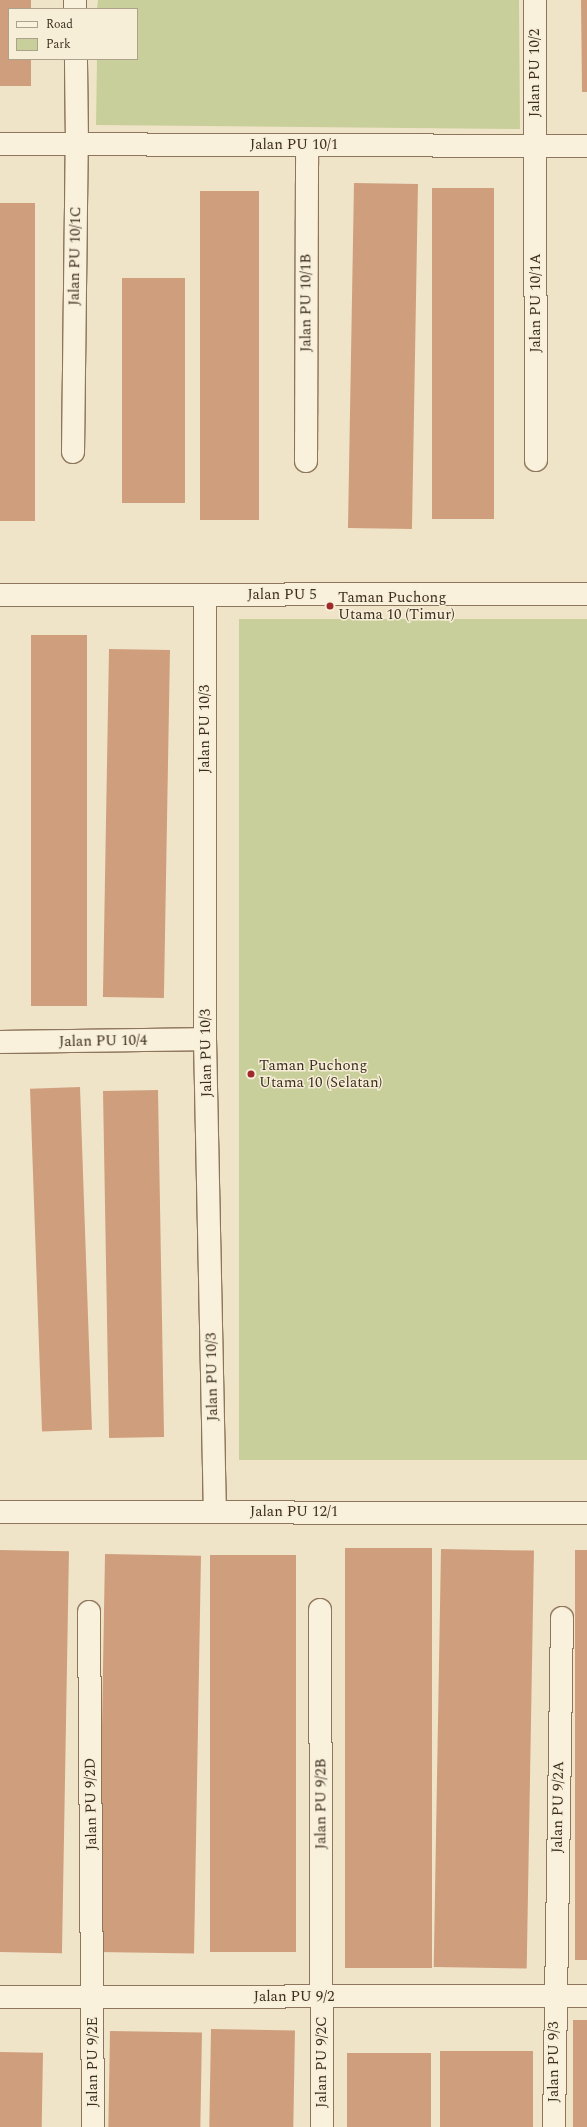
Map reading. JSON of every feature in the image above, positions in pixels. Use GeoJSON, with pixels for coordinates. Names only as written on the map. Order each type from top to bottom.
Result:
{"type":"FeatureCollection","features":[{"type":"Feature","properties":{"kind":"street","name":"Jalan PU 10/2"},"geometry":{"type":"LineString","coordinates":[[535,0],[535,146]]}},
{"type":"Feature","properties":{"kind":"street","name":"Jalan PU 10/1C"},"geometry":{"type":"LineString","coordinates":[[73,452],[77,144],[76,60]]}},
{"type":"Feature","properties":{"kind":"street","name":"Jalan PU 10/1"},"geometry":{"type":"LineString","coordinates":[[0,144],[587,146]]}},
{"type":"Feature","properties":{"kind":"street","name":"Jalan PU 10/1B"},"geometry":{"type":"LineString","coordinates":[[306,461],[307,145]]}},
{"type":"Feature","properties":{"kind":"street","name":"Jalan PU 10/1A"},"geometry":{"type":"LineString","coordinates":[[535,146],[536,460]]}},
{"type":"Feature","properties":{"kind":"street","name":"Jalan PU 5"},"geometry":{"type":"LineString","coordinates":[[0,595],[587,594]]}},
{"type":"Feature","properties":{"kind":"street","name":"Jalan PU 10/3"},"geometry":{"type":"LineString","coordinates":[[205,595],[205,1039],[215,1512]]}},
{"type":"Feature","properties":{"kind":"street","name":"Jalan PU 10/4"},"geometry":{"type":"LineString","coordinates":[[0,1042],[205,1039]]}},
{"type":"Feature","properties":{"kind":"street","name":"Jalan PU 12/1"},"geometry":{"type":"LineString","coordinates":[[0,1512],[587,1513]]}},
{"type":"Feature","properties":{"kind":"street","name":"Jalan PU 9/2B"},"geometry":{"type":"LineString","coordinates":[[320,1610],[322,1997]]}},
{"type":"Feature","properties":{"kind":"street","name":"Jalan PU 9/2D"},"geometry":{"type":"LineString","coordinates":[[89,1612],[92,1997]]}},
{"type":"Feature","properties":{"kind":"street","name":"Jalan PU 9/2A"},"geometry":{"type":"LineString","coordinates":[[554,1996],[562,1618]]}},
{"type":"Feature","properties":{"kind":"street","name":"Jalan PU 9/3"},"geometry":{"type":"LineString","coordinates":[[554,1996],[554,2127]]}},
{"type":"Feature","properties":{"kind":"street","name":"Jalan PU 9/2"},"geometry":{"type":"LineString","coordinates":[[0,1997],[587,1996]]}},
{"type":"Feature","properties":{"kind":"street","name":"Jalan PU 9/2E"},"geometry":{"type":"LineString","coordinates":[[92,1997],[93,2127]]}},
{"type":"Feature","properties":{"kind":"street","name":"Jalan PU 9/2C"},"geometry":{"type":"LineString","coordinates":[[322,1997],[322,2127]]}},
{"type":"Feature","properties":{"kind":"green space"},"geometry":{"type":"Polygon","coordinates":[[[98,0],[519,0],[520,129],[96,125],[97,60],[138,60],[138,8],[97,8],[98,0]]]}},
{"type":"Feature","properties":{"kind":"green space"},"geometry":{"type":"Polygon","coordinates":[[[239,619],[587,619],[587,1460],[239,1460],[239,619]]]}},
{"type":"Feature","properties":{"kind":"building"},"geometry":{"type":"Polygon","coordinates":[[[0,0],[31,0],[31,8],[8,8],[8,60],[31,60],[31,86],[0,86],[0,0]]]}},
{"type":"Feature","properties":{"kind":"building"},"geometry":{"type":"Polygon","coordinates":[[[581,0],[587,0],[587,92],[582,92],[581,0]]]}},
{"type":"Feature","properties":{"kind":"building"},"geometry":{"type":"Polygon","coordinates":[[[354,183],[418,184],[412,529],[348,528],[354,183]]]}},
{"type":"Feature","properties":{"kind":"building"},"geometry":{"type":"Polygon","coordinates":[[[432,188],[494,188],[494,519],[432,519],[432,188]]]}},
{"type":"Feature","properties":{"kind":"building"},"geometry":{"type":"Polygon","coordinates":[[[200,191],[259,191],[259,520],[200,520],[200,191]]]}},
{"type":"Feature","properties":{"kind":"building"},"geometry":{"type":"Polygon","coordinates":[[[0,203],[35,203],[35,521],[0,521],[0,203]]]}},
{"type":"Feature","properties":{"kind":"building"},"geometry":{"type":"Polygon","coordinates":[[[122,278],[185,278],[185,503],[122,503],[122,278]]]}},
{"type":"Feature","properties":{"kind":"building"},"geometry":{"type":"Polygon","coordinates":[[[31,635],[87,635],[87,1006],[31,1006],[31,635]]]}},
{"type":"Feature","properties":{"kind":"building"},"geometry":{"type":"Polygon","coordinates":[[[109,649],[170,650],[164,998],[103,997],[109,649]]]}},
{"type":"Feature","properties":{"kind":"building"},"geometry":{"type":"Polygon","coordinates":[[[80,1087],[92,1430],[42,1432],[30,1089],[80,1087]]]}},
{"type":"Feature","properties":{"kind":"building"},"geometry":{"type":"Polygon","coordinates":[[[158,1090],[164,1437],[109,1438],[103,1091],[158,1090]]]}},
{"type":"Feature","properties":{"kind":"building"},"geometry":{"type":"Polygon","coordinates":[[[345,1548],[432,1548],[432,1968],[345,1968],[345,1548]]]}},
{"type":"Feature","properties":{"kind":"building"},"geometry":{"type":"Polygon","coordinates":[[[441,1549],[534,1551],[527,1969],[434,1967],[441,1549]]]}},
{"type":"Feature","properties":{"kind":"building"},"geometry":{"type":"Polygon","coordinates":[[[0,1550],[69,1551],[62,1953],[0,1952],[0,1550]]]}},
{"type":"Feature","properties":{"kind":"building"},"geometry":{"type":"Polygon","coordinates":[[[575,1550],[587,1550],[587,1960],[575,1960],[575,1550]]]}},
{"type":"Feature","properties":{"kind":"building"},"geometry":{"type":"Polygon","coordinates":[[[105,1554],[201,1556],[194,1954],[98,1952],[105,1554]]]}},
{"type":"Feature","properties":{"kind":"building"},"geometry":{"type":"Polygon","coordinates":[[[210,1555],[296,1555],[296,1952],[210,1952],[210,1555]]]}},
{"type":"Feature","properties":{"kind":"building"},"geometry":{"type":"Polygon","coordinates":[[[573,2020],[587,2020],[587,2127],[573,2127],[573,2020]]]}},
{"type":"Feature","properties":{"kind":"building"},"geometry":{"type":"Polygon","coordinates":[[[211,2029],[295,2030],[293,2127],[209,2127],[211,2029]]]}},
{"type":"Feature","properties":{"kind":"building"},"geometry":{"type":"Polygon","coordinates":[[[110,2031],[202,2033],[200,2127],[108,2127],[110,2031]]]}},
{"type":"Feature","properties":{"kind":"building"},"geometry":{"type":"Polygon","coordinates":[[[440,2051],[533,2051],[533,2127],[440,2127],[440,2051]]]}},
{"type":"Feature","properties":{"kind":"building"},"geometry":{"type":"Polygon","coordinates":[[[0,2052],[43,2053],[42,2127],[0,2127],[0,2052]]]}},
{"type":"Feature","properties":{"kind":"building"},"geometry":{"type":"Polygon","coordinates":[[[347,2053],[431,2053],[431,2127],[347,2127],[347,2053]]]}},
{"type":"Feature","properties":{"kind":"place","name":"Taman Puchong Utama 10 (Timur)"},"geometry":{"type":"Point","coordinates":[330,606]}},
{"type":"Feature","properties":{"kind":"place","name":"Taman Puchong Utama 10 (Selatan)"},"geometry":{"type":"Point","coordinates":[251,1074]}}]}
